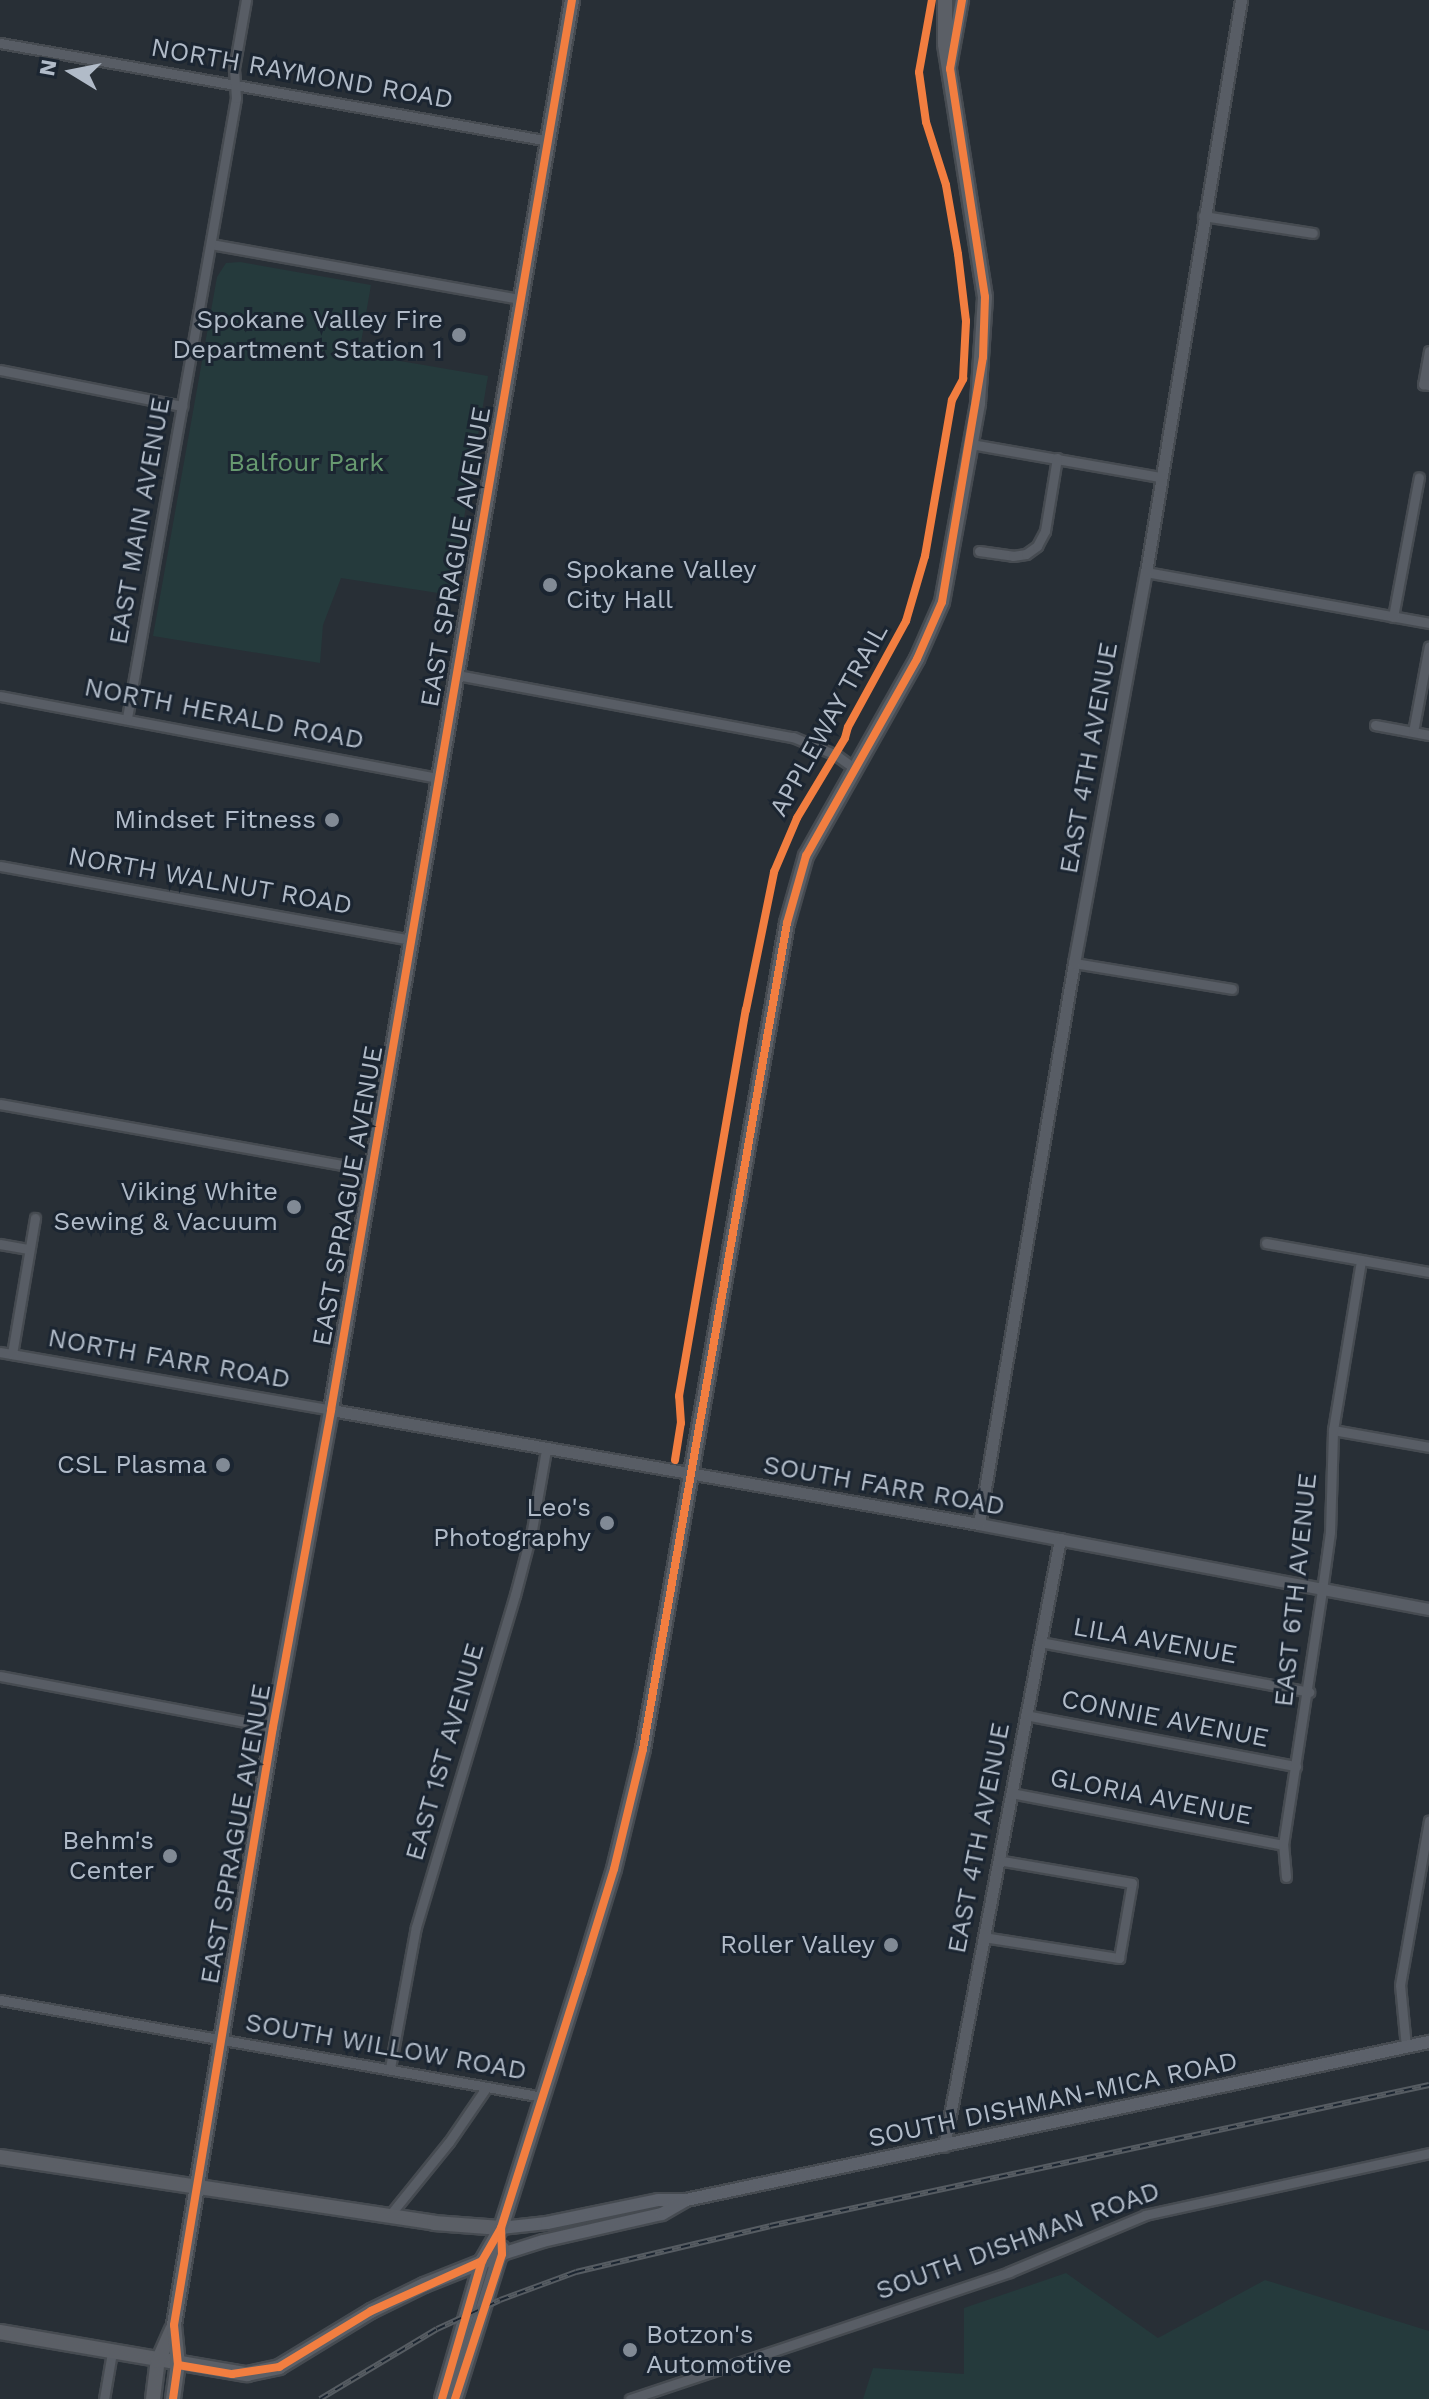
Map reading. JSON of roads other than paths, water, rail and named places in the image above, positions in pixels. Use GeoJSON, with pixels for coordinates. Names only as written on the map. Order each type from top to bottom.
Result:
{"type":"FeatureCollection","features":[{"type":"Feature","properties":{"kind":"main road","name":"EAST SPRAGUE AVENUE"},"geometry":{"type":"LineString","coordinates":[[153,2399],[158,2361],[174,2325],[273,1727],[331,1410],[572,0]]}},
{"type":"Feature","properties":{"kind":"main road"},"geometry":{"type":"LineString","coordinates":[[442,2399],[482,2261],[501,2228],[614,1869],[643,1749],[787,923],[806,856],[917,659],[942,602],[971,444],[983,357],[985,297],[945,44],[945,0]]}},
{"type":"Feature","properties":{"kind":"main road"},"geometry":{"type":"LineString","coordinates":[[950,69],[962,0]]}},
{"type":"Feature","properties":{"kind":"main road","name":"SOUTH DISHMAN-MICA ROAD"},"geometry":{"type":"LineString","coordinates":[[501,2228],[547,2223],[658,2200],[686,2200],[1429,2042]]}},
{"type":"Feature","properties":{"kind":"main road"},"geometry":{"type":"LineString","coordinates":[[0,2157],[389,2216],[501,2228]]}},
{"type":"Feature","properties":{"kind":"main road","name":"SOUTH DISHMAN-MICA ROAD"},"geometry":{"type":"LineString","coordinates":[[502,2254],[543,2241],[662,2214],[686,2200]]}},
{"type":"Feature","properties":{"kind":"main road"},"geometry":{"type":"LineString","coordinates":[[455,2399],[502,2254],[501,2228]]}},
{"type":"Feature","properties":{"kind":"main road"},"geometry":{"type":"LineString","coordinates":[[0,2332],[178,2365],[247,2374],[279,2367],[371,2311],[502,2254]]}},
{"type":"Feature","properties":{"kind":"main road","name":"EAST SPRAGUE AVENUE"},"geometry":{"type":"LineString","coordinates":[[173,2399],[178,2365],[174,2325]]}},
{"type":"Feature","properties":{"kind":"street","name":"EAST MAIN AVENUE"},"geometry":{"type":"LineString","coordinates":[[127,718],[211,244],[237,84],[234,68],[246,0]]}},
{"type":"Feature","properties":{"kind":"street","name":"EAST 4TH AVENUE"},"geometry":{"type":"LineString","coordinates":[[979,1524],[1074,963],[1146,572],[1241,0]]}},
{"type":"Feature","properties":{"kind":"street","name":"NORTH RAYMOND ROAD"},"geometry":{"type":"LineString","coordinates":[[0,43],[549,141]]}},
{"type":"Feature","properties":{"kind":"street"},"geometry":{"type":"LineString","coordinates":[[1203,216],[1313,233]]}},
{"type":"Feature","properties":{"kind":"street"},"geometry":{"type":"LineString","coordinates":[[211,244],[520,299]]}},
{"type":"Feature","properties":{"kind":"street"},"geometry":{"type":"LineString","coordinates":[[1426,385],[1429,351]]}},
{"type":"Feature","properties":{"kind":"street"},"geometry":{"type":"LineString","coordinates":[[0,370],[182,406]]}},
{"type":"Feature","properties":{"kind":"street"},"geometry":{"type":"LineString","coordinates":[[971,444],[1161,477]]}},
{"type":"Feature","properties":{"kind":"street"},"geometry":{"type":"LineString","coordinates":[[979,551],[1013,556],[1037,546],[1045,531],[1057,458]]}},
{"type":"Feature","properties":{"kind":"street"},"geometry":{"type":"LineString","coordinates":[[1393,617],[1419,477]]}},
{"type":"Feature","properties":{"kind":"street"},"geometry":{"type":"LineString","coordinates":[[1146,572],[1429,623]]}},
{"type":"Feature","properties":{"kind":"street"},"geometry":{"type":"LineString","coordinates":[[1413,732],[1429,646]]}},
{"type":"Feature","properties":{"kind":"street"},"geometry":{"type":"LineString","coordinates":[[457,675],[793,737],[836,755],[854,768]]}},
{"type":"Feature","properties":{"kind":"street","name":"NORTH HERALD ROAD"},"geometry":{"type":"LineString","coordinates":[[0,696],[439,778]]}},
{"type":"Feature","properties":{"kind":"street"},"geometry":{"type":"LineString","coordinates":[[1375,725],[1429,735]]}},
{"type":"Feature","properties":{"kind":"street","name":"NORTH WALNUT ROAD"},"geometry":{"type":"LineString","coordinates":[[0,866],[412,940]]}},
{"type":"Feature","properties":{"kind":"street"},"geometry":{"type":"LineString","coordinates":[[1074,963],[1232,989]]}},
{"type":"Feature","properties":{"kind":"street"},"geometry":{"type":"LineString","coordinates":[[0,1104],[372,1170]]}},
{"type":"Feature","properties":{"kind":"street"},"geometry":{"type":"LineString","coordinates":[[12,1354],[35,1218]]}},
{"type":"Feature","properties":{"kind":"street"},"geometry":{"type":"LineString","coordinates":[[1266,1243],[1429,1272]]}},
{"type":"Feature","properties":{"kind":"street"},"geometry":{"type":"LineString","coordinates":[[0,1244],[29,1249]]}},
{"type":"Feature","properties":{"kind":"street","name":"EAST 6TH AVENUE"},"geometry":{"type":"LineString","coordinates":[[1286,1877],[1283,1845],[1309,1692],[1330,1532],[1333,1430],[1361,1260]]}},
{"type":"Feature","properties":{"kind":"street","name":"NORTH FARR ROAD"},"geometry":{"type":"LineString","coordinates":[[0,1352],[331,1410]]}},
{"type":"Feature","properties":{"kind":"street","name":"SOUTH FARR ROAD"},"geometry":{"type":"LineString","coordinates":[[331,1410],[979,1524],[1429,1609]]}},
{"type":"Feature","properties":{"kind":"street"},"geometry":{"type":"LineString","coordinates":[[1333,1430],[1429,1447]]}},
{"type":"Feature","properties":{"kind":"street","name":"EAST 1ST AVENUE"},"geometry":{"type":"LineString","coordinates":[[390,2068],[416,1927],[515,1595],[532,1530],[546,1450]]}},
{"type":"Feature","properties":{"kind":"street","name":"EAST 4TH AVENUE"},"geometry":{"type":"LineString","coordinates":[[944,2146],[1060,1539]]}},
{"type":"Feature","properties":{"kind":"street","name":"LILA AVENUE"},"geometry":{"type":"LineString","coordinates":[[1040,1642],[1309,1692]]}},
{"type":"Feature","properties":{"kind":"street"},"geometry":{"type":"LineString","coordinates":[[0,1676],[273,1727]]}},
{"type":"Feature","properties":{"kind":"street","name":"CONNIE AVENUE"},"geometry":{"type":"LineString","coordinates":[[1025,1715],[1296,1766]]}},
{"type":"Feature","properties":{"kind":"street","name":"GLORIA AVENUE"},"geometry":{"type":"LineString","coordinates":[[1011,1793],[1283,1845]]}},
{"type":"Feature","properties":{"kind":"street"},"geometry":{"type":"LineString","coordinates":[[1406,2047],[1400,1985],[1429,1821]]}},
{"type":"Feature","properties":{"kind":"street"},"geometry":{"type":"LineString","coordinates":[[983,1937],[1119,1958],[1132,1883],[998,1860]]}},
{"type":"Feature","properties":{"kind":"street","name":"SOUTH WILLOW ROAD"},"geometry":{"type":"LineString","coordinates":[[0,2000],[543,2097]]}},
{"type":"Feature","properties":{"kind":"street"},"geometry":{"type":"LineString","coordinates":[[389,2216],[449,2142],[486,2088]]}},
{"type":"Feature","properties":{"kind":"street","name":"SOUTH DISHMAN ROAD"},"geometry":{"type":"LineString","coordinates":[[630,2399],[1009,2272],[1145,2215],[1429,2153]]}},
{"type":"Feature","properties":{"kind":"street"},"geometry":{"type":"LineString","coordinates":[[104,2399],[112,2352]]}},
{"type":"Feature","properties":{"kind":"railway"},"geometry":{"type":"LineString","coordinates":[[320,2399],[437,2329],[500,2300],[576,2272],[770,2226],[1429,2085]]}},
{"type":"Feature","properties":{"kind":"place","name":"Spokane Valley Fire Department Station 1"},"geometry":{"type":"Point","coordinates":[459,335]}},
{"type":"Feature","properties":{"kind":"place","name":"Spokane Valley City Hall"},"geometry":{"type":"Point","coordinates":[550,585]}},
{"type":"Feature","properties":{"kind":"place","name":"Mindset Fitness"},"geometry":{"type":"Point","coordinates":[332,820]}},
{"type":"Feature","properties":{"kind":"place","name":"Viking White Sewing & Vacuum"},"geometry":{"type":"Point","coordinates":[294,1207]}},
{"type":"Feature","properties":{"kind":"place","name":"CSL Plasma"},"geometry":{"type":"Point","coordinates":[223,1465]}},
{"type":"Feature","properties":{"kind":"place","name":"Leo's Photography"},"geometry":{"type":"Point","coordinates":[607,1523]}},
{"type":"Feature","properties":{"kind":"place","name":"Behm's Center"},"geometry":{"type":"Point","coordinates":[170,1856]}},
{"type":"Feature","properties":{"kind":"place","name":"Roller Valley"},"geometry":{"type":"Point","coordinates":[891,1945]}},
{"type":"Feature","properties":{"kind":"place","name":"Botzon's Automotive"},"geometry":{"type":"Point","coordinates":[630,2350]}},
{"type":"Feature","properties":{"kind":"park label","name":"Balfour Park"},"geometry":{"type":"Point","coordinates":[306,463]}}]}
